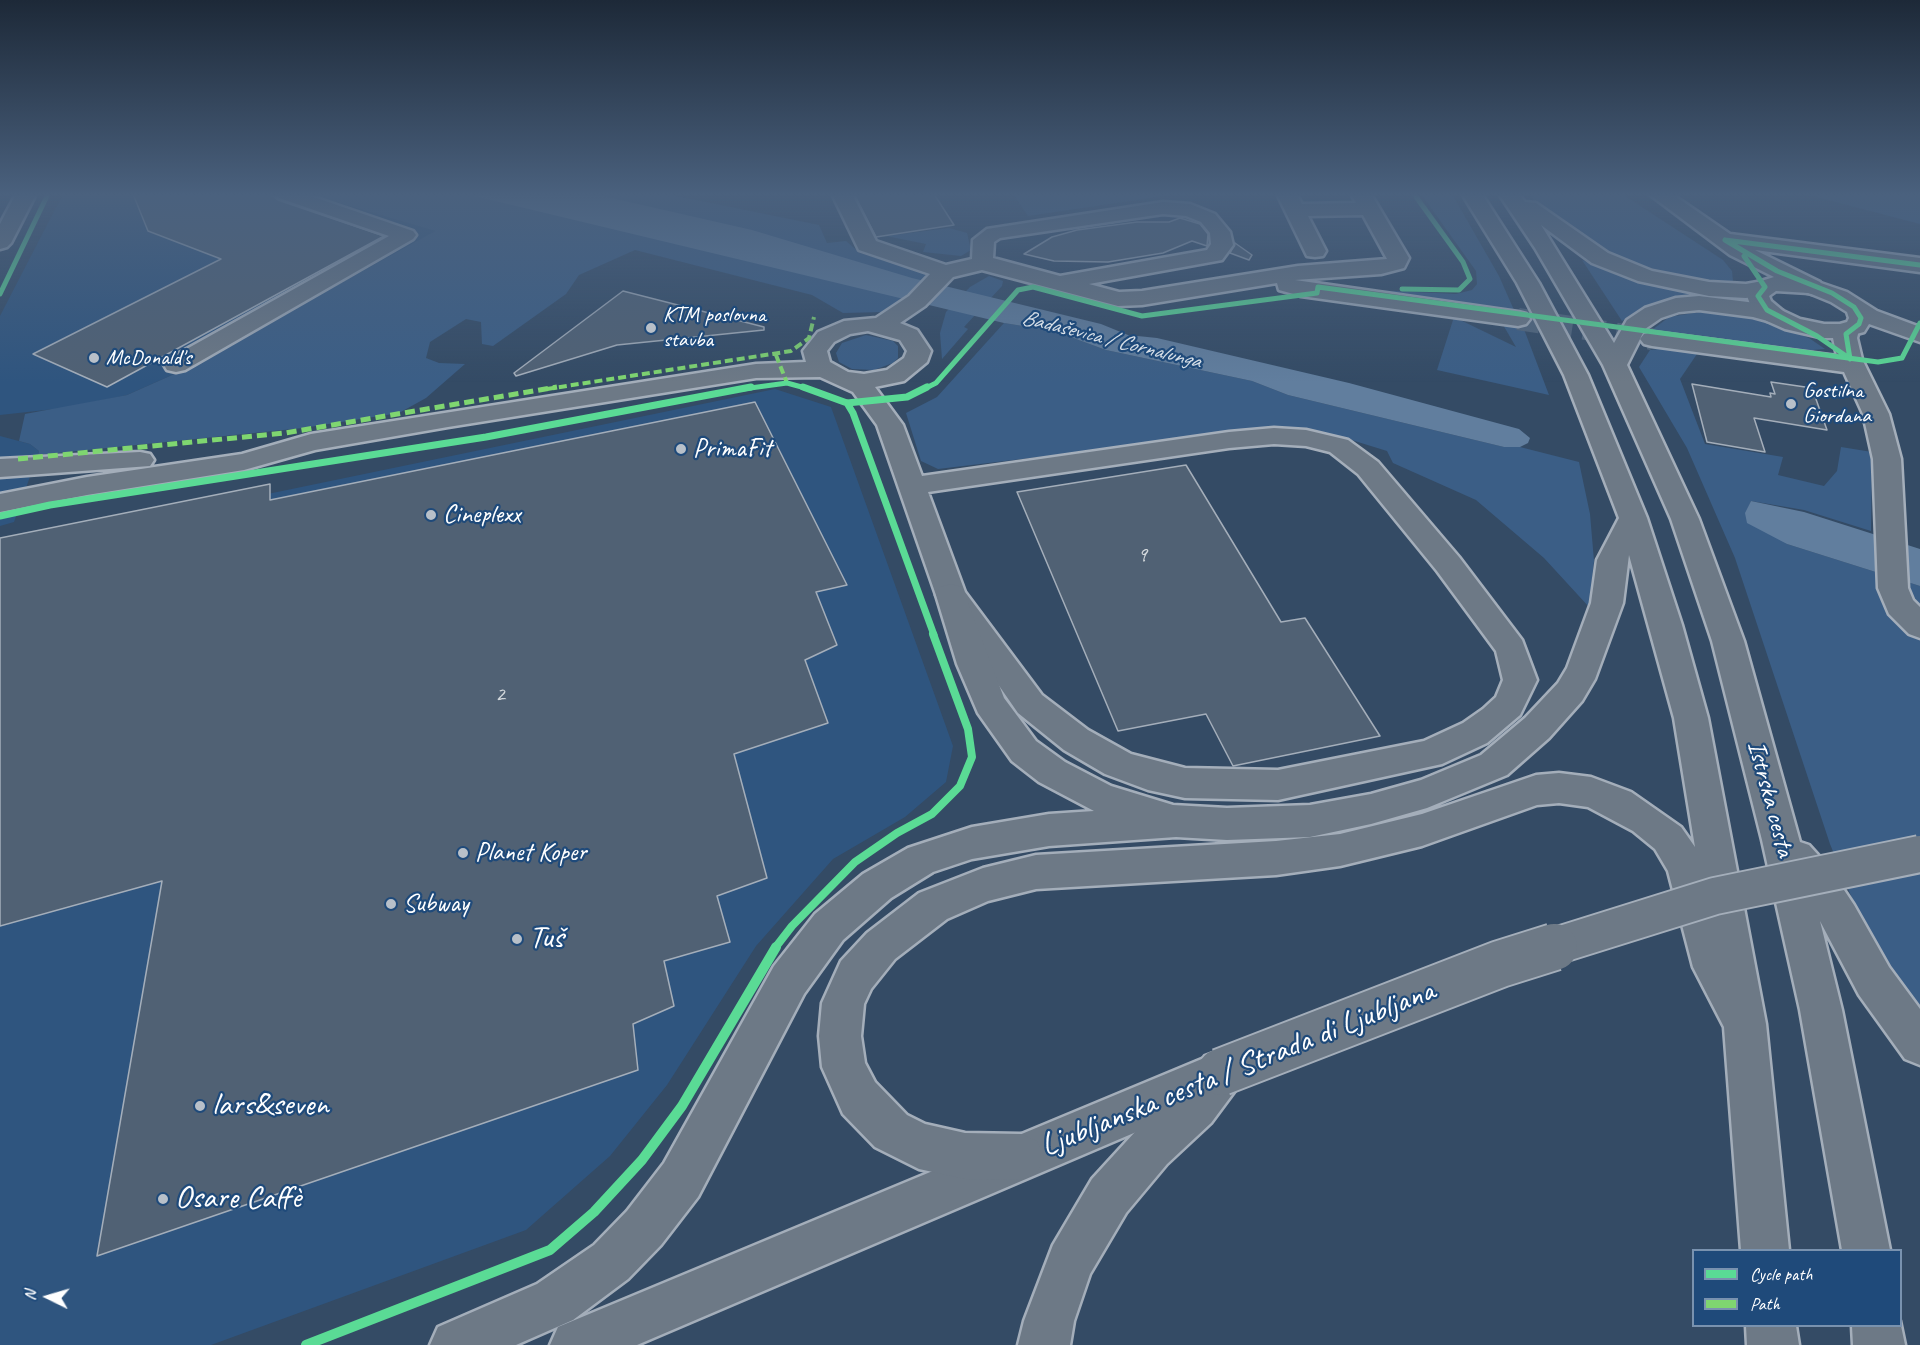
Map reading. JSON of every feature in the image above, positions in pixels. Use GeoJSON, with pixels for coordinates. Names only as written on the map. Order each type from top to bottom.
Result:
{"type":"FeatureCollection","features":[{"type":"Feature","properties":{"kind":"main road"},"geometry":{"type":"LineString","coordinates":[[176,365],[367,257]]}},
{"type":"Feature","properties":{"kind":"main road"},"geometry":{"type":"LineString","coordinates":[[893,257],[940,278]]}},
{"type":"Feature","properties":{"kind":"main road"},"geometry":{"type":"LineString","coordinates":[[982,263],[983,257]]}},
{"type":"Feature","properties":{"kind":"main road"},"geometry":{"type":"LineString","coordinates":[[1056,283],[1204,257]]}},
{"type":"Feature","properties":{"kind":"main road"},"geometry":{"type":"LineString","coordinates":[[882,325],[917,301],[940,278],[982,263],[1118,299],[1142,298],[1272,278],[1396,263],[1397,257]]}},
{"type":"Feature","properties":{"kind":"main road"},"geometry":{"type":"LineString","coordinates":[[1511,257],[1528,283],[1576,375],[1633,518],[1691,718],[1745,1024],[1765,1249]]}},
{"type":"Feature","properties":{"kind":"main road","name":"Istrska cesta"},"geometry":{"type":"LineString","coordinates":[[1551,257],[1615,365],[1685,519],[1720,619],[1781,840],[1821,1010],[1866,1249]]}},
{"type":"Feature","properties":{"kind":"main road"},"geometry":{"type":"LineString","coordinates":[[1601,257],[1619,266],[1672,283],[1693,287],[1746,291],[1781,284],[1818,289],[1851,297],[1920,325]]}},
{"type":"Feature","properties":{"kind":"main road"},"geometry":{"type":"LineString","coordinates":[[1743,257],[1755,268],[1764,287]]}},
{"type":"Feature","properties":{"kind":"main road"},"geometry":{"type":"LineString","coordinates":[[1754,257],[1848,302],[1852,324],[1845,338],[1852,363],[1876,414],[1887,459],[1895,578],[1893,588],[1900,606],[1920,626]]}},
{"type":"Feature","properties":{"kind":"main road"},"geometry":{"type":"LineString","coordinates":[[1842,257],[1920,265]]}},
{"type":"Feature","properties":{"kind":"main road"},"geometry":{"type":"LineString","coordinates":[[1272,278],[1301,289],[1518,319]]}},
{"type":"Feature","properties":{"kind":"main road"},"geometry":{"type":"LineString","coordinates":[[1764,287],[1759,292],[1758,300],[1784,320],[1817,336],[1852,363]]}},
{"type":"Feature","properties":{"kind":"main road"},"geometry":{"type":"LineString","coordinates":[[909,335],[917,301]]}},
{"type":"Feature","properties":{"kind":"main road"},"geometry":{"type":"LineString","coordinates":[[1615,365],[1635,325],[1653,313],[1676,305],[1711,304],[1756,310],[1824,331],[1852,324],[1920,335]]}},
{"type":"Feature","properties":{"kind":"main road"},"geometry":{"type":"LineString","coordinates":[[1852,324],[1920,344]]}},
{"type":"Feature","properties":{"kind":"main road"},"geometry":{"type":"LineString","coordinates":[[882,325],[909,335],[917,345],[918,356],[910,367],[895,376],[875,381],[852,381],[833,376],[819,360],[826,337],[844,328],[882,325]]}},
{"type":"Feature","properties":{"kind":"main road"},"geometry":{"type":"LineString","coordinates":[[1652,339],[1852,363]]}},
{"type":"Feature","properties":{"kind":"main road"},"geometry":{"type":"LineString","coordinates":[[0,486],[65,477],[140,460],[253,444],[311,442],[819,360]]}},
{"type":"Feature","properties":{"kind":"main road"},"geometry":{"type":"LineString","coordinates":[[890,425],[895,376]]}},
{"type":"Feature","properties":{"kind":"main road"},"geometry":{"type":"LineString","coordinates":[[852,381],[862,387],[890,425],[951,595],[972,664],[990,704],[1024,751],[1052,772],[1101,798],[1176,821]]}},
{"type":"Feature","properties":{"kind":"main road"},"geometry":{"type":"LineString","coordinates":[[912,486],[1229,440],[1274,436],[1306,438],[1339,446],[1368,468],[1422,532],[1511,648],[1518,664],[1520,680],[1516,693],[1508,706],[1495,720],[1430,754],[1278,785],[1185,783],[1148,775],[1118,764],[1076,740],[1030,704],[951,595]]}},
{"type":"Feature","properties":{"kind":"main road"},"geometry":{"type":"LineString","coordinates":[[0,503],[87,486],[244,462],[311,442]]}},
{"type":"Feature","properties":{"kind":"main road"},"geometry":{"type":"LineString","coordinates":[[0,468],[140,460]]}},
{"type":"Feature","properties":{"kind":"main road"},"geometry":{"type":"LineString","coordinates":[[456,1345],[555,1302],[611,1262],[644,1228],[681,1180],[752,1044],[789,980],[829,927],[877,886],[921,860],[972,843],[1049,830],[1176,821],[1227,824],[1310,821],[1371,809],[1427,793],[1494,765],[1570,693],[1583,670],[1607,603],[1612,560],[1633,518]]}},
{"type":"Feature","properties":{"kind":"main road"},"geometry":{"type":"LineString","coordinates":[[1022,1157],[965,1156],[919,1146],[891,1131],[859,1098],[844,1067],[840,1036],[843,1003],[856,975],[880,946],[933,906],[983,885],[1036,872],[1276,858],[1340,850],[1422,830],[1536,790],[1559,788],[1591,792],[1618,803],[1646,820],[1668,838],[1678,852],[1687,869],[1714,967],[1745,1024]]}},
{"type":"Feature","properties":{"kind":"main road"},"geometry":{"type":"LineString","coordinates":[[1781,840],[1814,878],[1874,981],[1920,1044]]}},
{"type":"Feature","properties":{"kind":"main road","name":"Ljubljanska cesta / Strada di Ljubljana"},"geometry":{"type":"LineString","coordinates":[[576,1345],[1221,1072],[1500,964],[1715,896],[1920,854]]}},
{"type":"Feature","properties":{"kind":"main road"},"geometry":{"type":"LineString","coordinates":[[1044,1345],[1049,1321],[1070,1262],[1108,1196],[1152,1148],[1195,1107],[1221,1072]]}},
{"type":"Feature","properties":{"kind":"main road"},"geometry":{"type":"LineString","coordinates":[[1772,1327],[1773,1345]]}},
{"type":"Feature","properties":{"kind":"main road"},"geometry":{"type":"LineString","coordinates":[[1877,1327],[1879,1345]]}},
{"type":"Feature","properties":{"kind":"shaded area"},"geometry":{"type":"Polygon","coordinates":[[[31,257],[389,257],[181,371],[127,395],[64,408],[0,415],[0,316],[31,257]]]}},
{"type":"Feature","properties":{"kind":"shaded area"},"geometry":{"type":"Polygon","coordinates":[[[388,257],[620,257],[579,275],[566,294],[493,346],[482,344],[481,322],[466,319],[430,342],[426,358],[439,363],[465,364],[426,398],[399,413],[303,428],[38,455],[39,451],[30,444],[19,441],[25,414],[127,395],[181,371],[388,257]]]}},
{"type":"Feature","properties":{"kind":"shaded area"},"geometry":{"type":"Polygon","coordinates":[[[662,257],[873,257],[917,270],[926,275],[925,279],[884,312],[843,313],[812,295],[662,257]]]}},
{"type":"Feature","properties":{"kind":"shaded area"},"geometry":{"type":"Polygon","coordinates":[[[1466,257],[1488,257],[1514,310],[1374,292],[1375,290],[1456,294],[1472,290],[1477,284],[1476,271],[1466,257]]]}},
{"type":"Feature","properties":{"kind":"shaded area"},"geometry":{"type":"Polygon","coordinates":[[[1610,257],[1718,257],[1732,271],[1733,281],[1700,282],[1671,277],[1610,257]]]}},
{"type":"Feature","properties":{"kind":"shaded area"},"geometry":{"type":"Polygon","coordinates":[[[1582,260],[1645,284],[1691,294],[1642,309],[1622,321],[1582,260]]]}},
{"type":"Feature","properties":{"kind":"shaded area"},"geometry":{"type":"Polygon","coordinates":[[[989,276],[1003,281],[1002,286],[964,327],[968,329],[942,359],[940,333],[946,312],[970,287],[989,276]]]}},
{"type":"Feature","properties":{"kind":"shaded area"},"geometry":{"type":"Polygon","coordinates":[[[1706,311],[1749,314],[1809,338],[1825,349],[1800,351],[1763,347],[1652,330],[1669,317],[1706,311]]]}},
{"type":"Feature","properties":{"kind":"shaded area"},"geometry":{"type":"Polygon","coordinates":[[[1454,317],[1516,347],[1502,323],[1522,324],[1549,395],[1437,370],[1454,317]]]}},
{"type":"Feature","properties":{"kind":"shaded area"},"geometry":{"type":"Polygon","coordinates":[[[1004,323],[1054,331],[1106,350],[1252,381],[1288,395],[1504,447],[1520,447],[1579,462],[1590,514],[1594,561],[1589,607],[1544,558],[1476,500],[1393,463],[1387,451],[1345,438],[1290,427],[938,469],[921,461],[906,413],[937,397],[1004,323]]]}},
{"type":"Feature","properties":{"kind":"shaded area"},"geometry":{"type":"Polygon","coordinates":[[[866,335],[893,341],[898,346],[898,358],[893,363],[874,370],[852,369],[839,362],[836,353],[842,343],[866,335]]]}},
{"type":"Feature","properties":{"kind":"shaded area"},"geometry":{"type":"Polygon","coordinates":[[[1665,348],[1699,351],[1680,379],[1705,444],[1783,457],[1778,475],[1824,486],[1837,471],[1841,447],[1872,452],[1871,531],[1804,510],[1751,501],[1746,513],[1787,544],[1920,586],[1920,1012],[1884,967],[1858,913],[1830,844],[1735,558],[1687,448],[1639,367],[1650,350],[1665,348]]]}},
{"type":"Feature","properties":{"kind":"shaded area","name":"Planet Koper"},"geometry":{"type":"Polygon","coordinates":[[[775,389],[831,407],[953,746],[946,782],[905,817],[833,859],[756,946],[667,1085],[610,1156],[526,1230],[211,1345],[0,1345],[0,555],[55,538],[775,389]]]}},
{"type":"Feature","properties":{"kind":"shaded area"},"geometry":{"type":"Polygon","coordinates":[[[0,436],[30,444],[39,451],[14,522],[0,526],[0,436]]]}},
{"type":"Feature","properties":{"kind":"water","name":"Badaševica / Cornalunga"},"geometry":{"type":"Polygon","coordinates":[[[728,257],[841,257],[912,278],[1101,324],[1128,335],[1157,338],[1349,383],[1519,429],[1530,438],[1528,443],[1520,447],[1504,447],[1288,395],[1252,381],[1106,350],[1054,331],[1004,323],[728,257]]]}},
{"type":"Feature","properties":{"kind":"water"},"geometry":{"type":"Polygon","coordinates":[[[1751,501],[1804,512],[1920,549],[1920,586],[1787,544],[1747,523],[1745,513],[1751,501]]]}},
{"type":"Feature","properties":{"kind":"building"},"geometry":{"type":"Polygon","coordinates":[[[215,257],[346,257],[107,387],[33,354],[221,259],[215,257]]]}},
{"type":"Feature","properties":{"kind":"building"},"geometry":{"type":"Polygon","coordinates":[[[1036,257],[1140,257],[1108,262],[1054,261],[1036,257]]]}},
{"type":"Feature","properties":{"kind":"building","name":"KTM poslovna stavba"},"geometry":{"type":"Polygon","coordinates":[[[623,291],[764,327],[764,330],[617,345],[516,376],[514,373],[623,291]]]}},
{"type":"Feature","properties":{"kind":"building"},"geometry":{"type":"Polygon","coordinates":[[[1771,382],[1812,388],[1827,430],[1754,418],[1765,452],[1707,442],[1692,384],[1771,397],[1770,393],[1775,394],[1771,382]]]}},
{"type":"Feature","properties":{"kind":"building","name":"Planet Koper"},"geometry":{"type":"Polygon","coordinates":[[[755,402],[847,585],[816,592],[837,645],[805,660],[828,723],[734,754],[767,878],[717,896],[730,942],[664,961],[674,1006],[633,1024],[638,1070],[97,1256],[162,881],[0,926],[0,538],[270,484],[270,500],[755,402]]]}},
{"type":"Feature","properties":{"kind":"building"},"geometry":{"type":"Polygon","coordinates":[[[1186,465],[1281,622],[1305,618],[1380,736],[1233,766],[1206,714],[1118,731],[1017,492],[1186,465]]]}},
{"type":"Feature","properties":{"kind":"tunnel"},"geometry":{"type":"LineString","coordinates":[[1518,319],[1652,339]]}},
{"type":"Feature","properties":{"kind":"marked path"},"geometry":{"type":"LineString","coordinates":[[18,459],[285,433],[552,388],[776,355],[791,351],[809,338],[814,317]]}},
{"type":"Feature","properties":{"kind":"marked path"},"geometry":{"type":"LineString","coordinates":[[776,355],[787,383]]}},
{"type":"Feature","properties":{"kind":"cycle path"},"geometry":{"type":"LineString","coordinates":[[0,294],[18,257]]}},
{"type":"Feature","properties":{"kind":"cycle path"},"geometry":{"type":"LineString","coordinates":[[1402,289],[1459,290],[1470,279],[1459,257]]}},
{"type":"Feature","properties":{"kind":"cycle path"},"geometry":{"type":"LineString","coordinates":[[1745,257],[1765,287],[1758,296],[1767,310],[1817,336],[1849,358]]}},
{"type":"Feature","properties":{"kind":"cycle path"},"geometry":{"type":"LineString","coordinates":[[1753,257],[1777,271],[1832,293],[1854,307],[1861,318],[1859,324],[1846,334],[1850,359]]}},
{"type":"Feature","properties":{"kind":"cycle path"},"geometry":{"type":"LineString","coordinates":[[1856,257],[1920,265]]}},
{"type":"Feature","properties":{"kind":"cycle path"},"geometry":{"type":"LineString","coordinates":[[0,516],[50,505],[486,437],[758,386],[787,383],[817,391],[847,403],[907,397],[936,383],[1018,290],[1033,287],[1142,316],[1317,293],[1318,287],[1878,362],[1890,362],[1902,358],[1920,323]]}},
{"type":"Feature","properties":{"kind":"cycle path"},"geometry":{"type":"LineString","coordinates":[[306,1345],[550,1250],[594,1212],[642,1160],[682,1106],[769,957],[792,926],[855,862],[897,833],[932,814],[960,786],[972,757],[968,729],[853,413],[847,403]]}},
{"type":"Feature","properties":{"kind":"place","name":"KTM poslovna stavba"},"geometry":{"type":"Point","coordinates":[651,328]}},
{"type":"Feature","properties":{"kind":"place","name":"McDonald's"},"geometry":{"type":"Point","coordinates":[94,358]}},
{"type":"Feature","properties":{"kind":"place","name":"Gostilna Giordana"},"geometry":{"type":"Point","coordinates":[1791,404]}},
{"type":"Feature","properties":{"kind":"place","name":"PrimaFit"},"geometry":{"type":"Point","coordinates":[681,449]}},
{"type":"Feature","properties":{"kind":"place","name":"Cineplexx"},"geometry":{"type":"Point","coordinates":[431,515]}},
{"type":"Feature","properties":{"kind":"place","name":"Planet Koper"},"geometry":{"type":"Point","coordinates":[463,853]}},
{"type":"Feature","properties":{"kind":"place","name":"Subway"},"geometry":{"type":"Point","coordinates":[391,904]}},
{"type":"Feature","properties":{"kind":"place","name":"Tuš"},"geometry":{"type":"Point","coordinates":[517,939]}},
{"type":"Feature","properties":{"kind":"place","name":"lars&seven"},"geometry":{"type":"Point","coordinates":[200,1106]}},
{"type":"Feature","properties":{"kind":"place","name":"Osare Caffè"},"geometry":{"type":"Point","coordinates":[163,1199]}}]}
